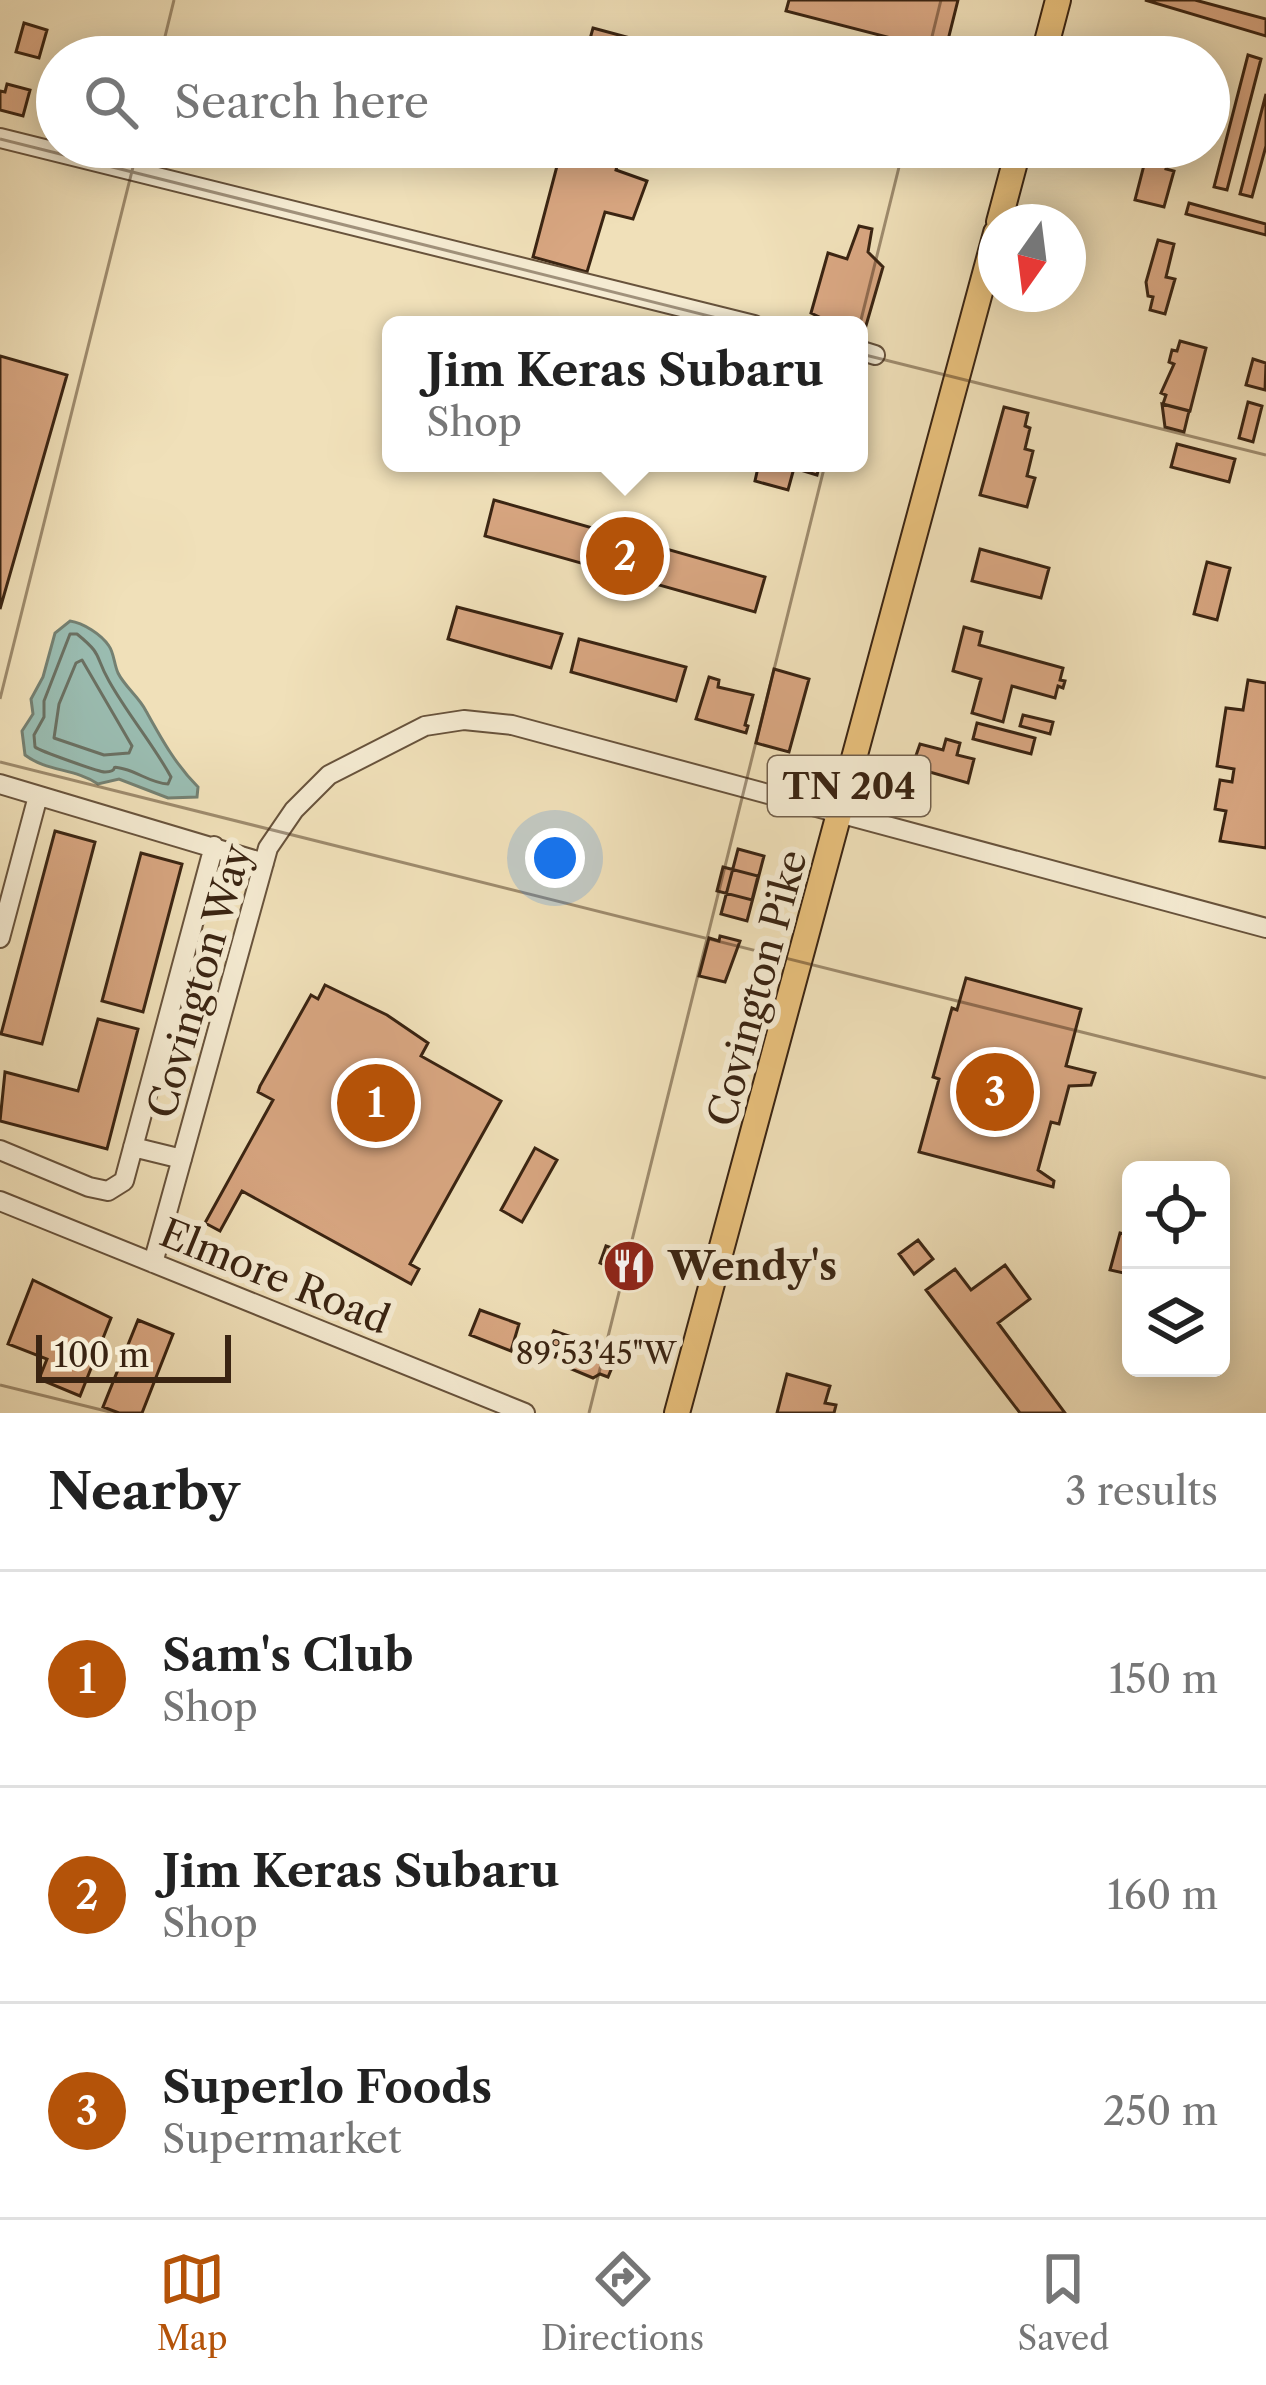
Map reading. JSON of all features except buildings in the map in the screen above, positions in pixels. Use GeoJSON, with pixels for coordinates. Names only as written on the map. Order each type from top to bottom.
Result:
{"type":"FeatureCollection","features":[{"type":"Feature","properties":{"kind":"main road"},"geometry":{"type":"LineString","coordinates":[[1049,36],[1058,0]]}},
{"type":"Feature","properties":{"kind":"main road"},"geometry":{"type":"LineString","coordinates":[[1004,204],[1013,168]]}},
{"type":"Feature","properties":{"kind":"main road","name":"Covington Pike"},"geometry":{"type":"LineString","coordinates":[[677,1413],[978,301]]}},
{"type":"Feature","properties":{"kind":"street"},"geometry":{"type":"LineString","coordinates":[[0,138],[36,147]]}},
{"type":"Feature","properties":{"kind":"street"},"geometry":{"type":"LineString","coordinates":[[121,168],[718,316]]}},
{"type":"Feature","properties":{"kind":"street","name":"Covington Way"},"geometry":{"type":"LineString","coordinates":[[153,1263],[268,848],[294,810],[329,775],[424,726],[451,721],[512,725],[1266,928]]}},
{"type":"Feature","properties":{"kind":"street"},"geometry":{"type":"LineString","coordinates":[[0,784],[264,863]]}},
{"type":"Feature","properties":{"kind":"street"},"geometry":{"type":"LineString","coordinates":[[0,938],[38,796]]}},
{"type":"Feature","properties":{"kind":"street"},"geometry":{"type":"LineString","coordinates":[[0,1150],[89,1187],[108,1191],[124,1180],[214,846]]}},
{"type":"Feature","properties":{"kind":"street"},"geometry":{"type":"LineString","coordinates":[[133,1147],[182,1159]]}},
{"type":"Feature","properties":{"kind":"street","name":"Elmore Road"},"geometry":{"type":"LineString","coordinates":[[0,1201],[525,1413]]}},
{"type":"Feature","properties":{"kind":"water"},"geometry":{"type":"Polygon","coordinates":[[[70,621],[91,630],[109,646],[121,678],[198,787],[197,797],[168,798],[119,779],[98,784],[25,755],[22,731],[33,714],[31,699],[43,677],[55,633],[70,621]]]}},
{"type":"Feature","properties":{"kind":"place","name":"Jim Keras Subaru"},"geometry":{"type":"Point","coordinates":[625,556]}},
{"type":"Feature","properties":{"kind":"place","name":"Superlo Foods"},"geometry":{"type":"Point","coordinates":[995,1092]}},
{"type":"Feature","properties":{"kind":"place","name":"Sam's Club"},"geometry":{"type":"Point","coordinates":[376,1103]}},
{"type":"Feature","properties":{"kind":"place","name":"Wendy's"},"geometry":{"type":"Point","coordinates":[629,1266]}}]}
